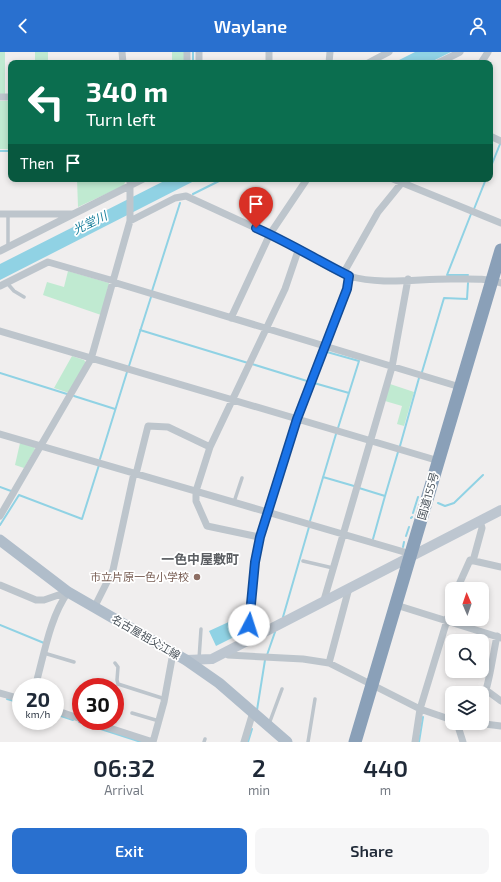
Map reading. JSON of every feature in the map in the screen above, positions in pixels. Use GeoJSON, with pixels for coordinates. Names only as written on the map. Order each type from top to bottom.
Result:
{"type":"FeatureCollection","features":[{"type":"Feature","properties":{"kind":"highway","name":"国道155号"},"geometry":{"type":"LineString","coordinates":[[355,742],[460,387],[498,281],[501,250]]}},
{"type":"Feature","properties":{"kind":"main road","name":"名古屋祖父江線"},"geometry":{"type":"LineString","coordinates":[[0,540],[68,592],[186,660],[220,683],[286,741]]}},
{"type":"Feature","properties":{"kind":"street"},"geometry":{"type":"LineString","coordinates":[[374,60],[389,52]]}},
{"type":"Feature","properties":{"kind":"street"},"geometry":{"type":"LineString","coordinates":[[444,60],[460,52]]}},
{"type":"Feature","properties":{"kind":"street"},"geometry":{"type":"LineString","coordinates":[[231,318],[270,234],[305,182]]}},
{"type":"Feature","properties":{"kind":"street"},"geometry":{"type":"LineString","coordinates":[[252,638],[249,625],[255,562],[260,537],[297,419],[323,346],[347,289],[346,275],[378,212],[403,182]]}},
{"type":"Feature","properties":{"kind":"street"},"geometry":{"type":"LineString","coordinates":[[406,182],[501,223]]}},
{"type":"Feature","properties":{"kind":"street"},"geometry":{"type":"LineString","coordinates":[[0,251],[130,186],[130,220],[91,358],[0,516]]}},
{"type":"Feature","properties":{"kind":"street"},"geometry":{"type":"LineString","coordinates":[[130,220],[174,198],[186,196],[299,248],[346,275],[385,282],[408,279],[498,281]]}},
{"type":"Feature","properties":{"kind":"street"},"geometry":{"type":"LineString","coordinates":[[0,214],[74,214]]}},
{"type":"Feature","properties":{"kind":"street"},"geometry":{"type":"LineString","coordinates":[[260,537],[207,526],[196,501],[196,491],[210,446],[285,289],[299,248]]}},
{"type":"Feature","properties":{"kind":"street"},"geometry":{"type":"LineString","coordinates":[[3,284],[48,262],[460,387]]}},
{"type":"Feature","properties":{"kind":"street"},"geometry":{"type":"LineString","coordinates":[[324,600],[392,367],[408,279]]}},
{"type":"Feature","properties":{"kind":"street"},"geometry":{"type":"LineString","coordinates":[[0,331],[438,461]]}},
{"type":"Feature","properties":{"kind":"street"},"geometry":{"type":"LineString","coordinates":[[94,608],[113,570],[135,473],[148,426],[168,427],[210,446]]}},
{"type":"Feature","properties":{"kind":"street"},"geometry":{"type":"LineString","coordinates":[[0,434],[343,534],[410,556]]}},
{"type":"Feature","properties":{"kind":"street"},"geometry":{"type":"LineString","coordinates":[[186,660],[212,659],[501,510]]}},
{"type":"Feature","properties":{"kind":"street"},"geometry":{"type":"LineString","coordinates":[[473,561],[482,528],[480,521]]}},
{"type":"Feature","properties":{"kind":"street"},"geometry":{"type":"LineString","coordinates":[[460,582],[470,560],[501,567]]}},
{"type":"Feature","properties":{"kind":"street"},"geometry":{"type":"LineString","coordinates":[[0,585],[36,600],[44,600],[68,592]]}},
{"type":"Feature","properties":{"kind":"street"},"geometry":{"type":"LineString","coordinates":[[329,663],[349,588]]}},
{"type":"Feature","properties":{"kind":"street"},"geometry":{"type":"LineString","coordinates":[[37,678],[53,624],[62,600],[68,592]]}},
{"type":"Feature","properties":{"kind":"street"},"geometry":{"type":"LineString","coordinates":[[396,605],[445,619]]}},
{"type":"Feature","properties":{"kind":"street"},"geometry":{"type":"LineString","coordinates":[[415,742],[420,709],[445,626]]}},
{"type":"Feature","properties":{"kind":"street"},"geometry":{"type":"LineString","coordinates":[[465,626],[499,637],[492,657],[493,667],[486,690],[501,701]]}},
{"type":"Feature","properties":{"kind":"street"},"geometry":{"type":"LineString","coordinates":[[226,652],[228,655],[303,659],[329,663],[420,709],[445,718]]}},
{"type":"Feature","properties":{"kind":"street"},"geometry":{"type":"LineString","coordinates":[[116,730],[153,742],[165,699],[173,653]]}},
{"type":"Feature","properties":{"kind":"street"},"geometry":{"type":"LineString","coordinates":[[0,693],[12,696]]}},
{"type":"Feature","properties":{"kind":"street"},"geometry":{"type":"LineString","coordinates":[[244,742],[254,712]]}},
{"type":"Feature","properties":{"kind":"street"},"geometry":{"type":"LineString","coordinates":[[489,724],[501,726]]}},
{"type":"Feature","properties":{"kind":"street"},"geometry":{"type":"LineString","coordinates":[[460,730],[463,742]]}},
{"type":"Feature","properties":{"kind":"lane"},"geometry":{"type":"LineString","coordinates":[[8,214],[8,247]]}},
{"type":"Feature","properties":{"kind":"lane"},"geometry":{"type":"LineString","coordinates":[[3,284],[24,297]]}},
{"type":"Feature","properties":{"kind":"lane"},"geometry":{"type":"LineString","coordinates":[[234,502],[242,478]]}},
{"type":"Feature","properties":{"kind":"lane"},"geometry":{"type":"LineString","coordinates":[[303,561],[334,568]]}},
{"type":"Feature","properties":{"kind":"lane"},"geometry":{"type":"LineString","coordinates":[[199,660],[201,629]]}},
{"type":"Feature","properties":{"kind":"lane"},"geometry":{"type":"LineString","coordinates":[[44,653],[74,662]]}},
{"type":"Feature","properties":{"kind":"lane"},"geometry":{"type":"LineString","coordinates":[[115,663],[118,667],[118,684],[165,699]]}},
{"type":"Feature","properties":{"kind":"lane"},"geometry":{"type":"LineString","coordinates":[[269,725],[282,689]]}},
{"type":"Feature","properties":{"kind":"lane"},"geometry":{"type":"LineString","coordinates":[[308,742],[315,699]]}},
{"type":"Feature","properties":{"kind":"lane"},"geometry":{"type":"LineString","coordinates":[[132,713],[159,721]]}},
{"type":"Feature","properties":{"kind":"green space"},"geometry":{"type":"Polygon","coordinates":[[[0,52],[5,52],[5,94],[0,94],[0,52]]]}},
{"type":"Feature","properties":{"kind":"green space"},"geometry":{"type":"Polygon","coordinates":[[[35,52],[48,52],[48,60],[35,60],[35,52]]]}},
{"type":"Feature","properties":{"kind":"green space"},"geometry":{"type":"Polygon","coordinates":[[[172,52],[186,52],[186,60],[172,60],[172,52]]]}},
{"type":"Feature","properties":{"kind":"green space"},"geometry":{"type":"Polygon","coordinates":[[[0,101],[8,101],[8,149],[0,149],[0,101]]]}},
{"type":"Feature","properties":{"kind":"green space"},"geometry":{"type":"Polygon","coordinates":[[[77,182],[125,182],[123,186],[78,207],[77,182]]]}},
{"type":"Feature","properties":{"kind":"green space"},"geometry":{"type":"Polygon","coordinates":[[[68,271],[109,283],[101,315],[43,295],[47,282],[64,287],[68,271]]]}},
{"type":"Feature","properties":{"kind":"green space"},"geometry":{"type":"Polygon","coordinates":[[[72,356],[84,360],[86,363],[69,393],[54,388],[72,356]]]}},
{"type":"Feature","properties":{"kind":"green space"},"geometry":{"type":"Polygon","coordinates":[[[390,384],[414,392],[404,426],[397,424],[402,406],[385,401],[390,384]]]}},
{"type":"Feature","properties":{"kind":"green space"},"geometry":{"type":"Polygon","coordinates":[[[20,443],[34,447],[35,449],[24,468],[15,465],[20,443]]]}},
{"type":"Feature","properties":{"kind":"water"},"geometry":{"type":"Polygon","coordinates":[[[415,52],[451,52],[435,60],[399,60],[415,52]]]}},
{"type":"Feature","properties":{"kind":"water","name":"光堂川"},"geometry":{"type":"Polygon","coordinates":[[[162,182],[192,182],[0,280],[0,264],[162,182]]]}},
{"type":"Feature","properties":{"kind":"water"},"geometry":{"type":"Polygon","coordinates":[[[233,620],[240,634],[216,646],[209,631],[233,620]]]}},
{"type":"Feature","properties":{"kind":"waterway"},"geometry":{"type":"LineString","coordinates":[[193,52],[193,60]]}},
{"type":"Feature","properties":{"kind":"waterway"},"geometry":{"type":"LineString","coordinates":[[493,162],[500,144]]}},
{"type":"Feature","properties":{"kind":"waterway"},"geometry":{"type":"LineString","coordinates":[[0,151],[8,151]]}},
{"type":"Feature","properties":{"kind":"waterway"},"geometry":{"type":"LineString","coordinates":[[193,194],[217,182]]}},
{"type":"Feature","properties":{"kind":"waterway"},"geometry":{"type":"LineString","coordinates":[[474,209],[485,182]]}},
{"type":"Feature","properties":{"kind":"waterway"},"geometry":{"type":"LineString","coordinates":[[152,291],[180,203]]}},
{"type":"Feature","properties":{"kind":"waterway"},"geometry":{"type":"LineString","coordinates":[[468,275],[447,275],[471,214]]}},
{"type":"Feature","properties":{"kind":"waterway"},"geometry":{"type":"LineString","coordinates":[[422,372],[444,298],[467,299],[468,283]]}},
{"type":"Feature","properties":{"kind":"waterway"},"geometry":{"type":"LineString","coordinates":[[129,366],[151,297]]}},
{"type":"Feature","properties":{"kind":"waterway"},"geometry":{"type":"LineString","coordinates":[[140,330],[248,363]]}},
{"type":"Feature","properties":{"kind":"waterway"},"geometry":{"type":"LineString","coordinates":[[327,352],[359,361],[338,428]]}},
{"type":"Feature","properties":{"kind":"waterway"},"geometry":{"type":"LineString","coordinates":[[252,364],[307,381]]}},
{"type":"Feature","properties":{"kind":"waterway"},"geometry":{"type":"LineString","coordinates":[[100,459],[127,372]]}},
{"type":"Feature","properties":{"kind":"waterway"},"geometry":{"type":"LineString","coordinates":[[0,373],[67,394]]}},
{"type":"Feature","properties":{"kind":"waterway"},"geometry":{"type":"LineString","coordinates":[[400,446],[419,378]]}},
{"type":"Feature","properties":{"kind":"waterway"},"geometry":{"type":"LineString","coordinates":[[314,383],[349,393]]}},
{"type":"Feature","properties":{"kind":"waterway"},"geometry":{"type":"LineString","coordinates":[[74,396],[115,409]]}},
{"type":"Feature","properties":{"kind":"waterway"},"geometry":{"type":"LineString","coordinates":[[310,521],[336,434]]}},
{"type":"Feature","properties":{"kind":"waterway"},"geometry":{"type":"LineString","coordinates":[[385,496],[398,452]]}},
{"type":"Feature","properties":{"kind":"waterway"},"geometry":{"type":"LineString","coordinates":[[0,525],[19,495],[82,519],[99,465]]}},
{"type":"Feature","properties":{"kind":"waterway"},"geometry":{"type":"LineString","coordinates":[[438,503],[445,506],[454,503],[483,475]]}},
{"type":"Feature","properties":{"kind":"waterway"},"geometry":{"type":"LineString","coordinates":[[323,477],[354,486]]}},
{"type":"Feature","properties":{"kind":"waterway"},"geometry":{"type":"LineString","coordinates":[[0,487],[11,491]]}},
{"type":"Feature","properties":{"kind":"waterway"},"geometry":{"type":"LineString","coordinates":[[359,488],[385,496],[373,539]]}},
{"type":"Feature","properties":{"kind":"waterway"},"geometry":{"type":"LineString","coordinates":[[413,513],[418,497]]}},
{"type":"Feature","properties":{"kind":"waterway"},"geometry":{"type":"LineString","coordinates":[[283,617],[309,527]]}},
{"type":"Feature","properties":{"kind":"waterway"},"geometry":{"type":"LineString","coordinates":[[406,536],[409,527]]}},
{"type":"Feature","properties":{"kind":"waterway"},"geometry":{"type":"LineString","coordinates":[[403,547],[404,542]]}},
{"type":"Feature","properties":{"kind":"waterway"},"geometry":{"type":"LineString","coordinates":[[0,625],[44,643]]}},
{"type":"Feature","properties":{"kind":"waterway"},"geometry":{"type":"LineString","coordinates":[[267,655],[275,632]]}},
{"type":"Feature","properties":{"kind":"waterway"},"geometry":{"type":"LineString","coordinates":[[257,710],[265,660]]}},
{"type":"Feature","properties":{"kind":"waterway"},"geometry":{"type":"LineString","coordinates":[[7,699],[12,700]]}},
{"type":"Feature","properties":{"kind":"waterway"},"geometry":{"type":"LineString","coordinates":[[64,717],[72,720]]}},
{"type":"Feature","properties":{"kind":"waterway"},"geometry":{"type":"LineString","coordinates":[[419,742],[423,717]]}},
{"type":"Feature","properties":{"kind":"waterway"},"geometry":{"type":"LineString","coordinates":[[248,742],[252,729]]}},
{"type":"Feature","properties":{"kind":"waterway"},"geometry":{"type":"LineString","coordinates":[[104,730],[141,742]]}},
{"type":"Feature","properties":{"kind":"place","name":"市立片原一色小学校"},"geometry":{"type":"Point","coordinates":[197,577]}},
{"type":"Feature","properties":{"kind":"district","name":"一色中屋敷町"},"geometry":{"type":"Point","coordinates":[200,559]}},
{"type":"Feature","properties":{"kind":"route"},"geometry":{"type":"LineString","coordinates":[[249,625],[255,562],[267,512],[297,419],[323,346],[347,289],[349,276],[314,258],[299,248],[256,228]]}}]}
